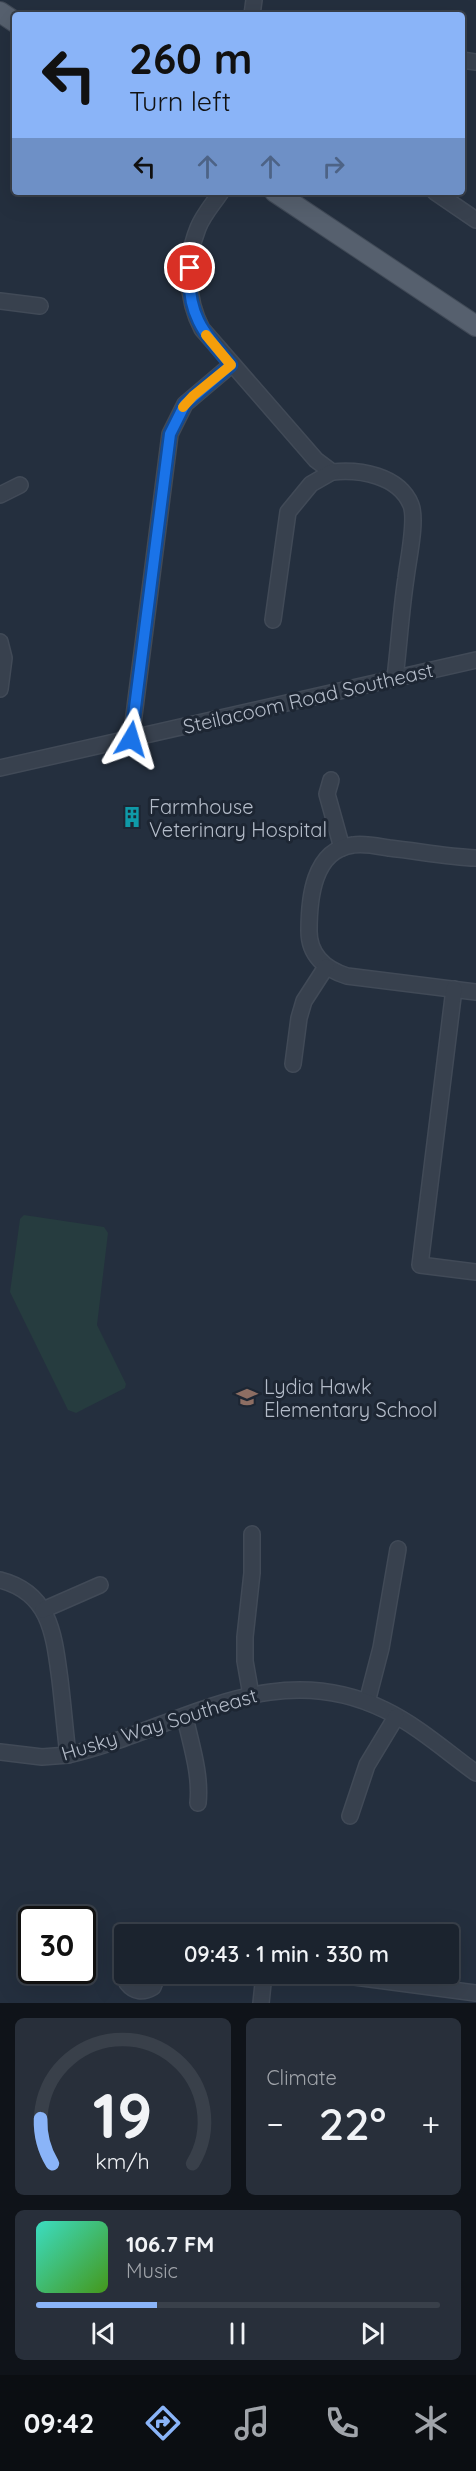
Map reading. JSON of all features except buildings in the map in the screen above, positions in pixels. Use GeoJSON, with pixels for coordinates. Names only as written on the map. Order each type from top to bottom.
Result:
{"type":"FeatureCollection","features":[{"type":"Feature","properties":{"kind":"main road"},"geometry":{"type":"LineString","coordinates":[[280,195],[476,326]]}},
{"type":"Feature","properties":{"kind":"street"},"geometry":{"type":"LineString","coordinates":[[219,195],[202,219],[195,237],[190,273],[190,294],[194,312],[202,329],[231,365],[307,452],[332,472]]}},
{"type":"Feature","properties":{"kind":"street"},"geometry":{"type":"LineString","coordinates":[[439,195],[476,220]]}},
{"type":"Feature","properties":{"kind":"street"},"geometry":{"type":"LineString","coordinates":[[0,301],[40,306]]}},
{"type":"Feature","properties":{"kind":"street"},"geometry":{"type":"LineString","coordinates":[[131,739],[170,434],[185,404],[231,365]]}},
{"type":"Feature","properties":{"kind":"street"},"geometry":{"type":"LineString","coordinates":[[273,620],[288,512],[311,484],[332,472],[370,473],[403,492],[412,506],[412,540],[395,678]]}},
{"type":"Feature","properties":{"kind":"street"},"geometry":{"type":"LineString","coordinates":[[0,495],[20,485]]}},
{"type":"Feature","properties":{"kind":"street"},"geometry":{"type":"LineString","coordinates":[[0,642],[4,658],[0,689]]}},
{"type":"Feature","properties":{"kind":"street","name":"Steilacoom Road Southeast"},"geometry":{"type":"LineString","coordinates":[[1,766],[131,739],[476,660]]}},
{"type":"Feature","properties":{"kind":"street"},"geometry":{"type":"LineString","coordinates":[[331,780],[327,794],[342,848]]}},
{"type":"Feature","properties":{"kind":"street"},"geometry":{"type":"LineString","coordinates":[[476,858],[363,845],[342,848],[325,860],[315,880],[310,939],[318,959],[326,967],[347,976],[476,992]]}},
{"type":"Feature","properties":{"kind":"street"},"geometry":{"type":"LineString","coordinates":[[292,1064],[304,1001],[326,967]]}},
{"type":"Feature","properties":{"kind":"street"},"geometry":{"type":"LineString","coordinates":[[454,989],[420,1265],[476,1272]]}},
{"type":"Feature","properties":{"kind":"street"},"geometry":{"type":"LineString","coordinates":[[251,1695],[245,1661],[245,1637],[252,1573],[252,1534]]}},
{"type":"Feature","properties":{"kind":"street"},"geometry":{"type":"LineString","coordinates":[[367,1702],[381,1648],[398,1549]]}},
{"type":"Feature","properties":{"kind":"street"},"geometry":{"type":"LineString","coordinates":[[0,1580],[24,1590],[43,1610],[49,1621],[55,1640],[68,1755]]}},
{"type":"Feature","properties":{"kind":"street"},"geometry":{"type":"LineString","coordinates":[[43,1610],[100,1585]]}},
{"type":"Feature","properties":{"kind":"street","name":"Husky Way Southeast"},"geometry":{"type":"LineString","coordinates":[[0,1752],[42,1757],[68,1755],[251,1695],[280,1690],[307,1689],[334,1693],[367,1702],[396,1717],[476,1773]]}},
{"type":"Feature","properties":{"kind":"street"},"geometry":{"type":"LineString","coordinates":[[185,1717],[200,1788],[198,1803]]}},
{"type":"Feature","properties":{"kind":"street"},"geometry":{"type":"LineString","coordinates":[[350,1816],[367,1765],[396,1717]]}},
{"type":"Feature","properties":{"kind":"street"},"geometry":{"type":"LineString","coordinates":[[128,1984],[141,1997],[154,1984]]}},
{"type":"Feature","properties":{"kind":"street"},"geometry":{"type":"LineString","coordinates":[[261,2003],[263,1984]]}},
{"type":"Feature","properties":{"kind":"street"},"geometry":{"type":"LineString","coordinates":[[401,1984],[476,1995],[475,2003]]}},
{"type":"Feature","properties":{"kind":"green space"},"geometry":{"type":"Polygon","coordinates":[[[24,1215],[104,1227],[108,1233],[97,1325],[126,1384],[125,1388],[76,1413],[68,1410],[10,1292],[20,1219],[24,1215]]]}},
{"type":"Feature","properties":{"kind":"slow traffic"},"geometry":{"type":"LineString","coordinates":[[183,407],[231,365],[206,335]]}},
{"type":"Feature","properties":{"kind":"place","name":"Farmhouse Veterinary Hospital"},"geometry":{"type":"Point","coordinates":[132,817]}},
{"type":"Feature","properties":{"kind":"place","name":"Lydia Hawk Elementary School"},"geometry":{"type":"Point","coordinates":[247,1397]}},
{"type":"Feature","properties":{"kind":"route"},"geometry":{"type":"LineString","coordinates":[[131,739],[170,434],[185,404],[231,365],[213,344],[196,318],[190,294],[190,268]]}}]}
